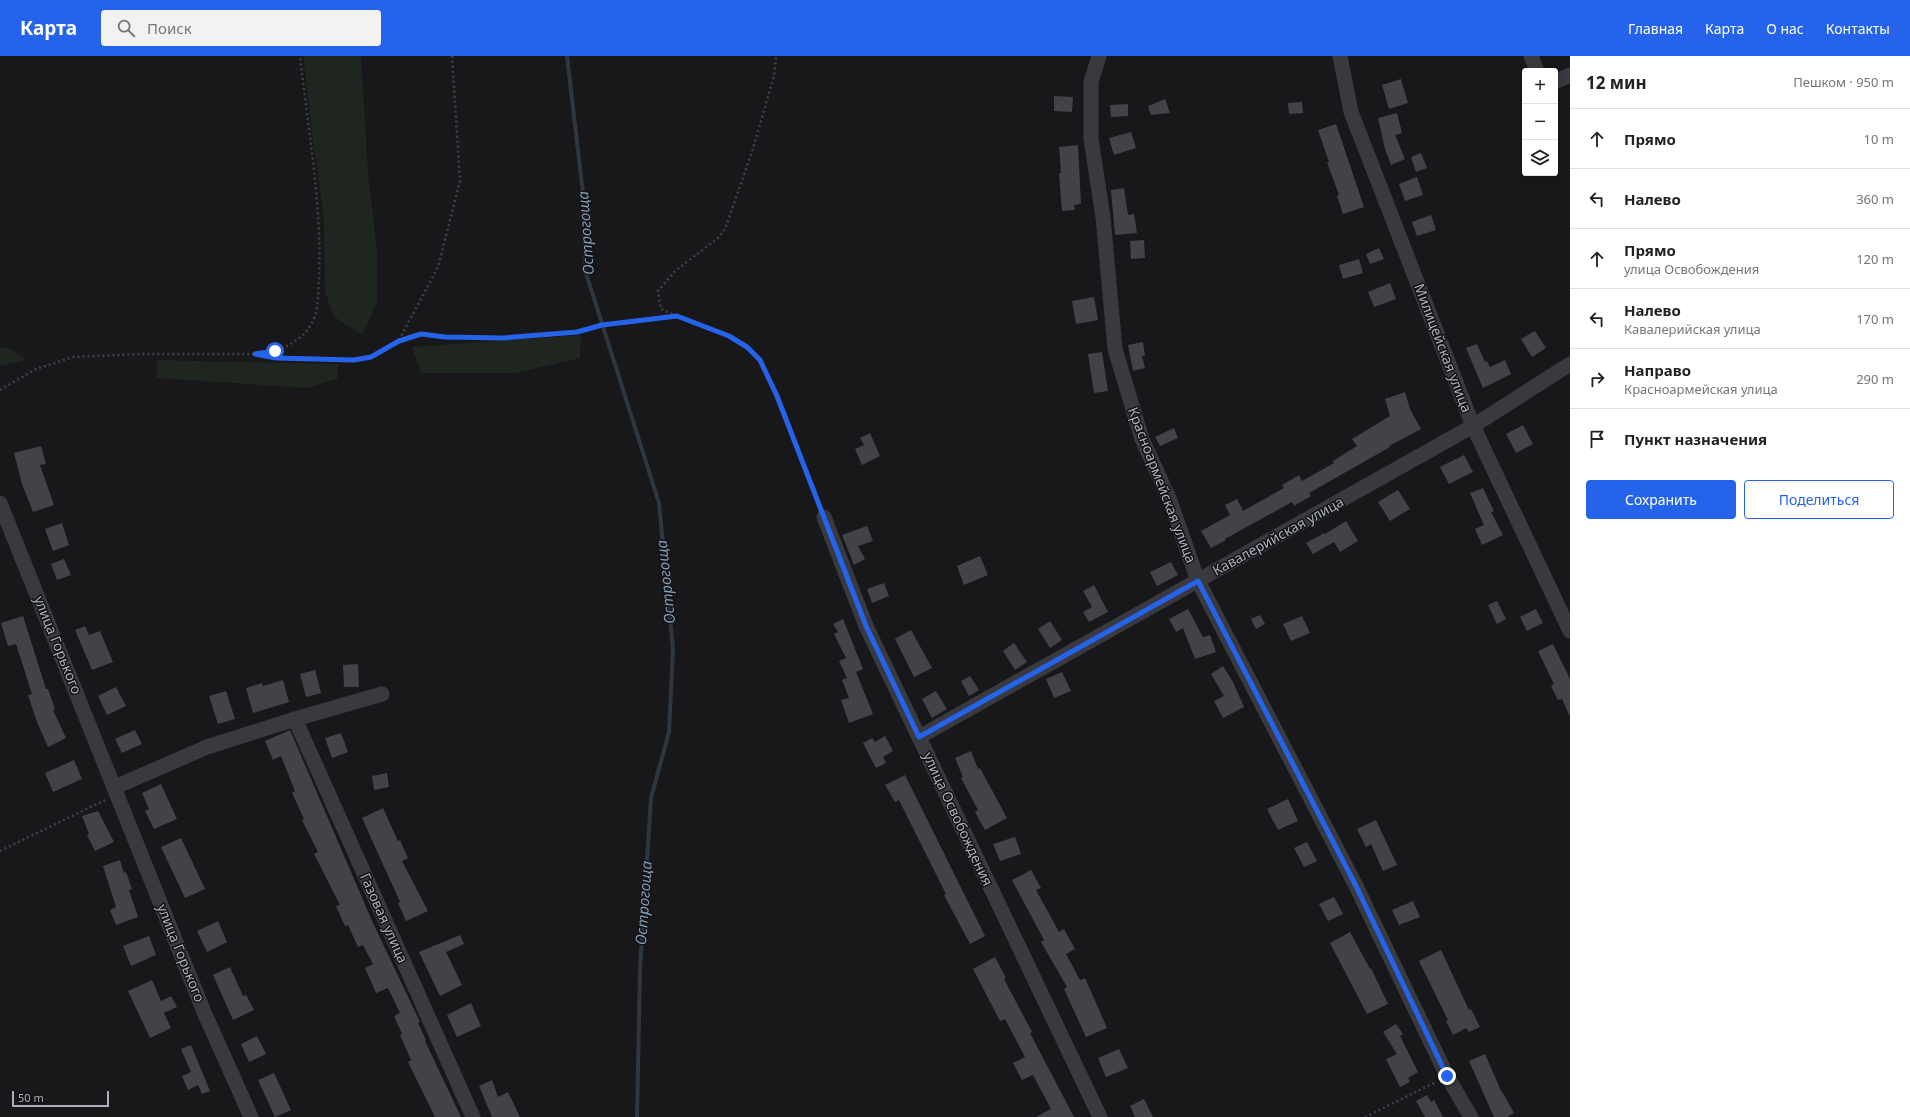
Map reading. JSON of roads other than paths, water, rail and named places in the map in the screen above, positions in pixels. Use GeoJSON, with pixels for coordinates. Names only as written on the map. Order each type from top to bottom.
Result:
{"type":"FeatureCollection","features":[{"type":"Feature","properties":{"kind":"street","name":"Красноармейская улица"},"geometry":{"type":"LineString","coordinates":[[1099,56],[1091,82],[1091,139],[1103,217],[1115,349],[1142,439],[1169,498],[1198,581],[1356,886],[1447,1076],[1471,1117]]}},
{"type":"Feature","properties":{"kind":"street","name":"Милицейская улица"},"geometry":{"type":"LineString","coordinates":[[1340,56],[1351,112],[1473,426],[1570,631]]}},
{"type":"Feature","properties":{"kind":"street"},"geometry":{"type":"LineString","coordinates":[[1531,56],[1536,68]]}},
{"type":"Feature","properties":{"kind":"street"},"geometry":{"type":"LineString","coordinates":[[1558,81],[1570,75]]}},
{"type":"Feature","properties":{"kind":"street","name":"Кавалерийская улица"},"geometry":{"type":"LineString","coordinates":[[919,737],[1473,426],[1570,364]]}},
{"type":"Feature","properties":{"kind":"street","name":"улица Горького"},"geometry":{"type":"LineString","coordinates":[[0,503],[204,1012],[251,1117]]}},
{"type":"Feature","properties":{"kind":"street","name":"улица Освобождения"},"geometry":{"type":"LineString","coordinates":[[824,517],[866,626],[1100,1117]]}},
{"type":"Feature","properties":{"kind":"street"},"geometry":{"type":"LineString","coordinates":[[116,790],[207,747],[295,719],[382,694]]}},
{"type":"Feature","properties":{"kind":"street","name":"Газовая улица"},"geometry":{"type":"LineString","coordinates":[[295,719],[474,1117]]}},
{"type":"Feature","properties":{"kind":"waterway","name":"Острогоща"},"geometry":{"type":"LineString","coordinates":[[567,56],[584,202],[585,270],[659,503],[673,649],[669,732],[651,798],[640,969],[637,1117]]}}]}
